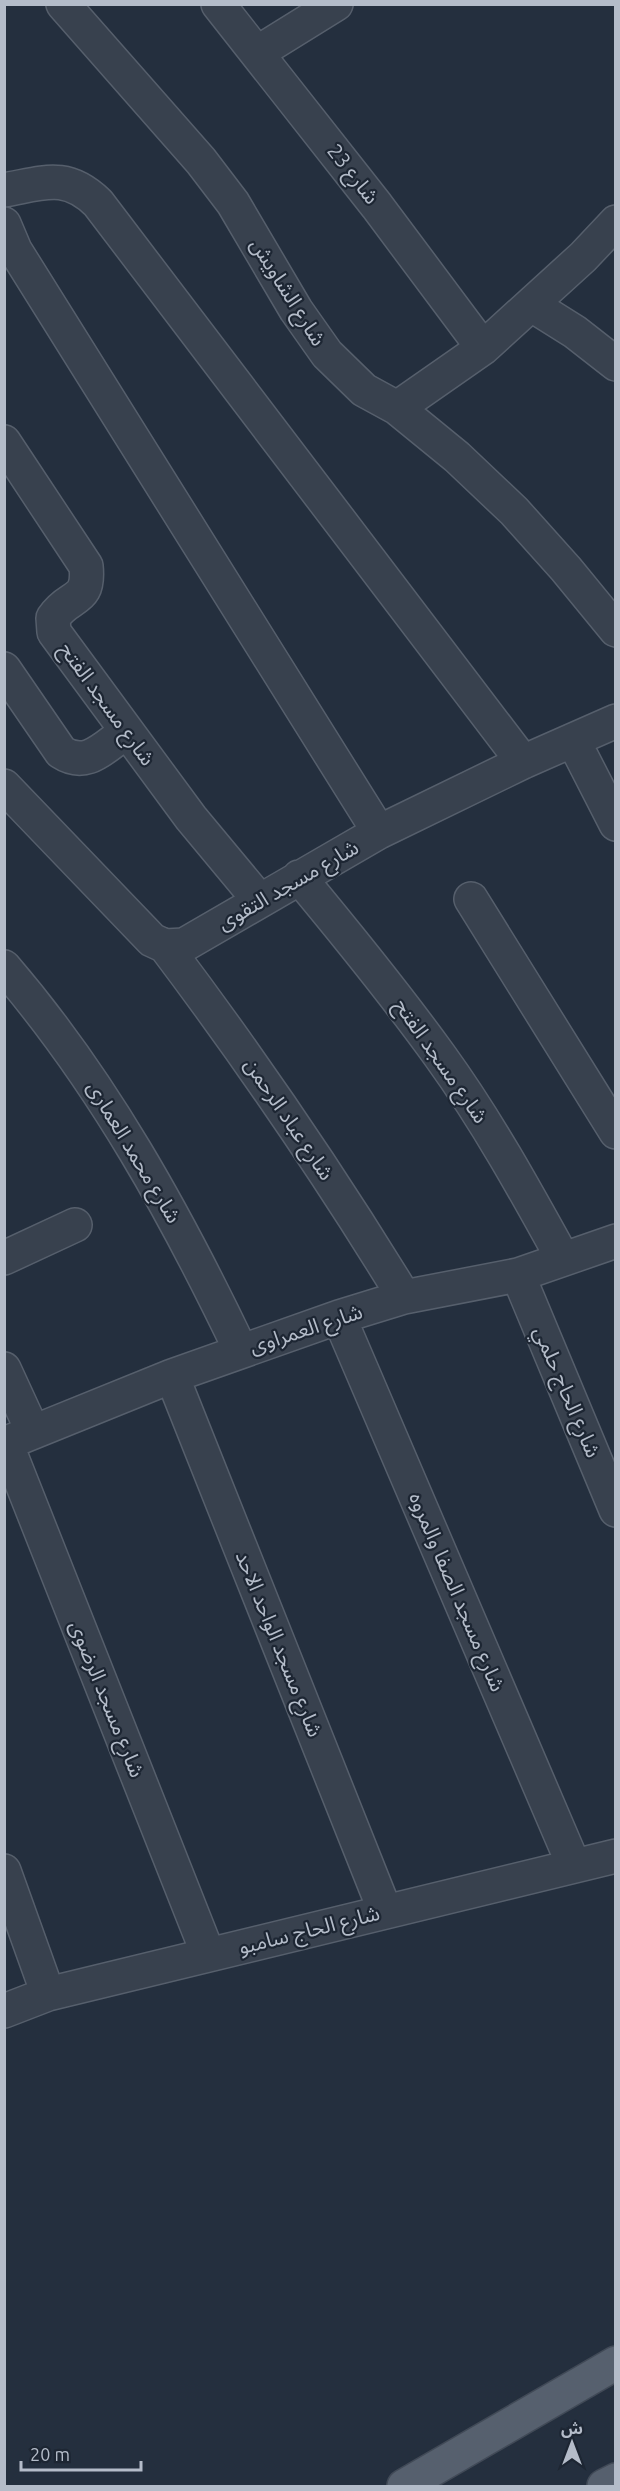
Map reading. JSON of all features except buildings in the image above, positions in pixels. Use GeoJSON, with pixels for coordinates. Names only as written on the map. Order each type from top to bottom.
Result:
{"type":"FeatureCollection","features":[{"type":"Feature","properties":{"kind":"main road"},"geometry":{"type":"LineString","coordinates":[[404,2487],[615,2364]]}},
{"type":"Feature","properties":{"kind":"main road"},"geometry":{"type":"LineString","coordinates":[[604,2487],[615,2480]]}},
{"type":"Feature","properties":{"kind":"street","name":"شارع الشاويش"},"geometry":{"type":"LineString","coordinates":[[63,4],[233,203],[296,310],[327,354],[364,390],[397,408],[458,458],[513,511],[566,569],[615,630]]}},
{"type":"Feature","properties":{"kind":"street","name":"شارع 23"},"geometry":{"type":"LineString","coordinates":[[218,4],[377,206],[483,348]]}},
{"type":"Feature","properties":{"kind":"street"},"geometry":{"type":"LineString","coordinates":[[257,53],[336,4]]}},
{"type":"Feature","properties":{"kind":"street"},"geometry":{"type":"LineString","coordinates":[[4,190],[49,182],[68,183],[85,190],[98,202],[523,762]]}},
{"type":"Feature","properties":{"kind":"street"},"geometry":{"type":"LineString","coordinates":[[397,408],[483,348],[583,257],[615,222]]}},
{"type":"Feature","properties":{"kind":"street"},"geometry":{"type":"LineString","coordinates":[[4,224],[15,250],[379,832]]}},
{"type":"Feature","properties":{"kind":"street"},"geometry":{"type":"LineString","coordinates":[[532,305],[575,332],[615,364]]}},
{"type":"Feature","properties":{"kind":"street","name":"شارع مسجد الفتح"},"geometry":{"type":"LineString","coordinates":[[4,442],[86,566],[88,579],[84,592],[57,612],[53,618],[52,625],[60,640],[191,818],[260,901]]}},
{"type":"Feature","properties":{"kind":"street"},"geometry":{"type":"LineString","coordinates":[[4,669],[61,752],[69,757],[79,760],[89,758],[126,732]]}},
{"type":"Feature","properties":{"kind":"street","name":"شارع مسجد التقوى"},"geometry":{"type":"LineString","coordinates":[[165,946],[184,945],[379,832],[523,762],[615,721]]}},
{"type":"Feature","properties":{"kind":"street"},"geometry":{"type":"LineString","coordinates":[[573,740],[615,824]]}},
{"type":"Feature","properties":{"kind":"street"},"geometry":{"type":"LineString","coordinates":[[4,786],[152,940],[165,946]]}},
{"type":"Feature","properties":{"kind":"street","name":"شارع مسجد الفتح"},"geometry":{"type":"LineString","coordinates":[[299,878],[373,966],[441,1058],[504,1154],[563,1259]]}},
{"type":"Feature","properties":{"kind":"street"},"geometry":{"type":"LineString","coordinates":[[471,899],[615,1132]]}},
{"type":"Feature","properties":{"kind":"street","name":"شارع عباد الرحمن"},"geometry":{"type":"LineString","coordinates":[[165,946],[314,1153],[404,1298]]}},
{"type":"Feature","properties":{"kind":"street","name":"شارع محمد العمارى"},"geometry":{"type":"LineString","coordinates":[[4,967],[87,1074],[145,1164],[197,1258],[241,1351]]}},
{"type":"Feature","properties":{"kind":"street"},"geometry":{"type":"LineString","coordinates":[[4,1258],[75,1225]]}},
{"type":"Feature","properties":{"kind":"street","name":"شارع العمراوى"},"geometry":{"type":"LineString","coordinates":[[14,1440],[172,1376],[339,1317],[404,1298],[518,1275],[615,1243]]}},
{"type":"Feature","properties":{"kind":"street","name":"شارع الحاج حلمي"},"geometry":{"type":"LineString","coordinates":[[518,1275],[615,1509]]}},
{"type":"Feature","properties":{"kind":"street","name":"شارع مسجد الصفا والمروه"},"geometry":{"type":"LineString","coordinates":[[339,1317],[574,1866]]}},
{"type":"Feature","properties":{"kind":"street","name":"شارع مسجد الرضوى"},"geometry":{"type":"LineString","coordinates":[[4,1368],[14,1440],[208,1954]]}},
{"type":"Feature","properties":{"kind":"street","name":"شارع مسجد الواحد الاحد"},"geometry":{"type":"LineString","coordinates":[[172,1376],[386,1911]]}},
{"type":"Feature","properties":{"kind":"street","name":"شارع الحاج سامبو"},"geometry":{"type":"LineString","coordinates":[[4,2011],[48,1994],[615,1856]]}},
{"type":"Feature","properties":{"kind":"street"},"geometry":{"type":"LineString","coordinates":[[4,1871],[48,1994]]}}]}
